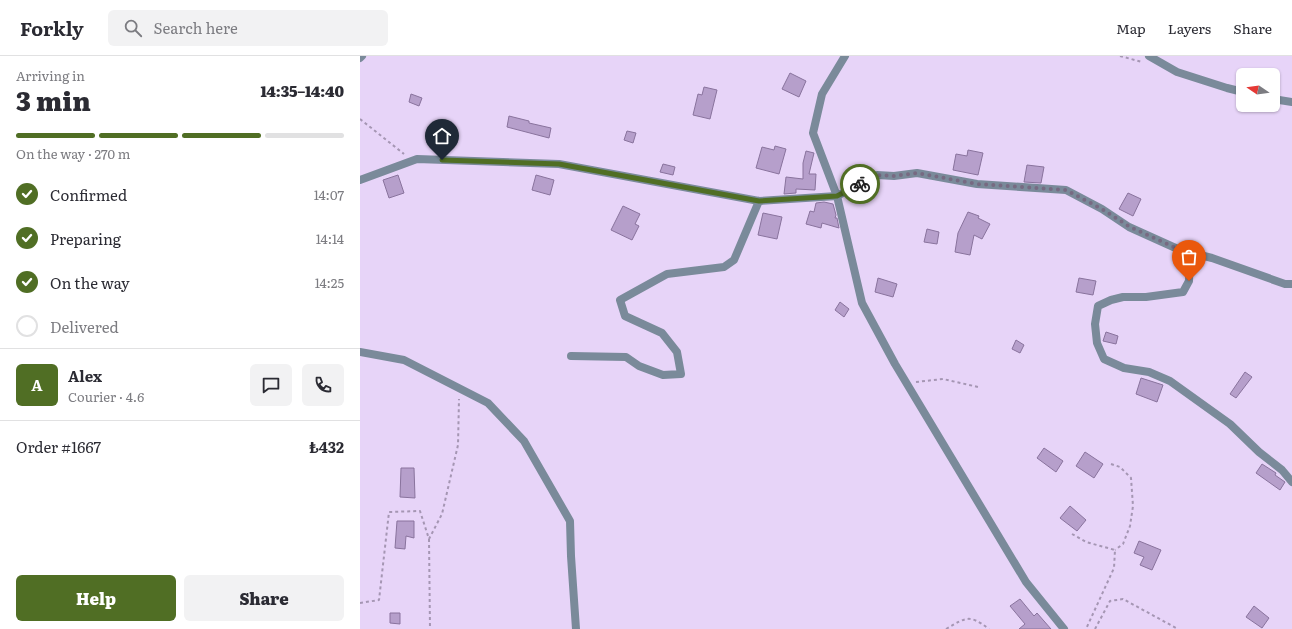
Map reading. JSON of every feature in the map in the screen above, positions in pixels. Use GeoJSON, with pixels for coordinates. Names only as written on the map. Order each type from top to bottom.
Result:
{"type":"FeatureCollection","features":[{"type":"Feature","properties":{"kind":"street"},"geometry":{"type":"LineString","coordinates":[[845,56],[822,94],[813,133],[837,196],[862,303],[907,384],[1026,582],[1064,629]]}},
{"type":"Feature","properties":{"kind":"street"},"geometry":{"type":"LineString","coordinates":[[1149,56],[1177,72],[1236,90]]}},
{"type":"Feature","properties":{"kind":"street"},"geometry":{"type":"LineString","coordinates":[[1280,100],[1292,102]]}},
{"type":"Feature","properties":{"kind":"street"},"geometry":{"type":"LineString","coordinates":[[360,180],[417,159],[559,164],[759,201],[837,196],[877,175],[894,176],[917,173],[977,184],[1066,190],[1102,209],[1130,227],[1180,250],[1212,258],[1285,284],[1292,284]]}},
{"type":"Feature","properties":{"kind":"street"},"geometry":{"type":"LineString","coordinates":[[571,356],[626,357],[639,366],[663,375],[681,374],[677,352],[662,334],[625,316],[620,300],[668,274],[724,267],[734,260],[759,201]]}},
{"type":"Feature","properties":{"kind":"street"},"geometry":{"type":"LineString","coordinates":[[1190,253],[1189,281],[1183,292],[1146,297],[1123,297],[1098,306],[1095,324],[1097,343],[1104,359],[1124,368],[1149,372],[1170,380],[1230,424],[1259,452],[1282,470],[1292,482]]}},
{"type":"Feature","properties":{"kind":"street"},"geometry":{"type":"LineString","coordinates":[[360,352],[404,360],[488,403],[524,441],[570,521],[576,629]]}},
{"type":"Feature","properties":{"kind":"path"},"geometry":{"type":"LineString","coordinates":[[360,119],[412,161]]}},
{"type":"Feature","properties":{"kind":"path"},"geometry":{"type":"LineString","coordinates":[[907,384],[943,379],[978,387]]}},
{"type":"Feature","properties":{"kind":"path"},"geometry":{"type":"LineString","coordinates":[[430,539],[442,514],[458,445],[459,388]]}},
{"type":"Feature","properties":{"kind":"path"},"geometry":{"type":"LineString","coordinates":[[1086,629],[1114,568],[1115,550],[1123,544],[1130,526],[1133,506],[1130,478],[1120,467],[1111,464]]}},
{"type":"Feature","properties":{"kind":"path"},"geometry":{"type":"LineString","coordinates":[[360,603],[379,600],[388,512],[420,511],[430,539],[430,629]]}},
{"type":"Feature","properties":{"kind":"path"},"geometry":{"type":"LineString","coordinates":[[1072,534],[1086,542],[1115,550]]}},
{"type":"Feature","properties":{"kind":"path"},"geometry":{"type":"LineString","coordinates":[[1095,629],[1110,601],[1123,599],[1178,629]]}},
{"type":"Feature","properties":{"kind":"path"},"geometry":{"type":"LineString","coordinates":[[946,629],[960,621],[970,618],[978,621],[989,629]]}},
{"type":"Feature","properties":{"kind":"building"},"geometry":{"type":"Polygon","coordinates":[[[790,73],[806,81],[799,97],[782,89],[790,73]]]}},
{"type":"Feature","properties":{"kind":"building"},"geometry":{"type":"Polygon","coordinates":[[[704,87],[717,90],[710,119],[693,115],[698,94],[702,95],[704,87]]]}},
{"type":"Feature","properties":{"kind":"building"},"geometry":{"type":"Polygon","coordinates":[[[411,94],[422,98],[419,106],[409,102],[411,94]]]}},
{"type":"Feature","properties":{"kind":"building"},"geometry":{"type":"Polygon","coordinates":[[[509,116],[529,121],[529,123],[551,128],[549,138],[507,127],[509,116]]]}},
{"type":"Feature","properties":{"kind":"building"},"geometry":{"type":"Polygon","coordinates":[[[627,131],[636,133],[633,143],[624,140],[627,131]]]}},
{"type":"Feature","properties":{"kind":"building"},"geometry":{"type":"Polygon","coordinates":[[[775,146],[786,149],[779,174],[756,168],[762,147],[774,150],[775,146]]]}},
{"type":"Feature","properties":{"kind":"building"},"geometry":{"type":"Polygon","coordinates":[[[968,150],[983,153],[978,175],[953,170],[956,154],[967,156],[968,150]]]}},
{"type":"Feature","properties":{"kind":"building"},"geometry":{"type":"Polygon","coordinates":[[[806,151],[814,153],[809,174],[816,174],[815,190],[796,189],[796,193],[784,194],[786,177],[803,179],[803,163],[806,151]]]}},
{"type":"Feature","properties":{"kind":"building"},"geometry":{"type":"Polygon","coordinates":[[[663,164],[675,167],[673,175],[660,172],[663,164]]]}},
{"type":"Feature","properties":{"kind":"building"},"geometry":{"type":"Polygon","coordinates":[[[1027,165],[1044,167],[1041,183],[1024,182],[1027,165]]]}},
{"type":"Feature","properties":{"kind":"building"},"geometry":{"type":"Polygon","coordinates":[[[398,175],[404,193],[389,198],[383,180],[398,175]]]}},
{"type":"Feature","properties":{"kind":"building"},"geometry":{"type":"Polygon","coordinates":[[[536,175],[554,180],[550,195],[532,190],[536,175]]]}},
{"type":"Feature","properties":{"kind":"building"},"geometry":{"type":"Polygon","coordinates":[[[1128,193],[1141,199],[1133,216],[1119,209],[1128,193]]]}},
{"type":"Feature","properties":{"kind":"building"},"geometry":{"type":"Polygon","coordinates":[[[824,202],[833,204],[836,215],[835,218],[837,218],[839,228],[822,223],[821,228],[806,224],[810,211],[814,212],[816,203],[824,202]]]}},
{"type":"Feature","properties":{"kind":"building"},"geometry":{"type":"Polygon","coordinates":[[[623,206],[640,214],[635,224],[639,226],[632,240],[611,230],[623,206]]]}},
{"type":"Feature","properties":{"kind":"building"},"geometry":{"type":"Polygon","coordinates":[[[968,212],[979,216],[978,218],[990,224],[982,239],[974,235],[970,255],[955,252],[958,233],[968,212]]]}},
{"type":"Feature","properties":{"kind":"building"},"geometry":{"type":"Polygon","coordinates":[[[763,213],[782,217],[777,239],[758,235],[763,213]]]}},
{"type":"Feature","properties":{"kind":"building"},"geometry":{"type":"Polygon","coordinates":[[[927,229],[939,232],[937,244],[924,242],[927,229]]]}},
{"type":"Feature","properties":{"kind":"building"},"geometry":{"type":"Polygon","coordinates":[[[878,278],[897,284],[893,297],[875,292],[878,278]]]}},
{"type":"Feature","properties":{"kind":"building"},"geometry":{"type":"Polygon","coordinates":[[[1079,278],[1096,281],[1093,295],[1076,292],[1079,278]]]}},
{"type":"Feature","properties":{"kind":"building"},"geometry":{"type":"Polygon","coordinates":[[[840,302],[849,309],[844,317],[835,310],[840,302]]]}},
{"type":"Feature","properties":{"kind":"building"},"geometry":{"type":"Polygon","coordinates":[[[1106,332],[1118,336],[1116,344],[1103,341],[1106,332]]]}},
{"type":"Feature","properties":{"kind":"building"},"geometry":{"type":"Polygon","coordinates":[[[1016,340],[1024,345],[1020,353],[1012,349],[1016,340]]]}},
{"type":"Feature","properties":{"kind":"building"},"geometry":{"type":"Polygon","coordinates":[[[1245,372],[1252,377],[1236,398],[1230,394],[1245,372]]]}},
{"type":"Feature","properties":{"kind":"building"},"geometry":{"type":"Polygon","coordinates":[[[1141,378],[1163,385],[1157,402],[1136,394],[1141,378]]]}},
{"type":"Feature","properties":{"kind":"building"},"geometry":{"type":"Polygon","coordinates":[[[1044,448],[1063,461],[1056,472],[1037,458],[1044,448]]]}},
{"type":"Feature","properties":{"kind":"building"},"geometry":{"type":"Polygon","coordinates":[[[1085,452],[1103,464],[1094,478],[1076,466],[1085,452]]]}},
{"type":"Feature","properties":{"kind":"building"},"geometry":{"type":"Polygon","coordinates":[[[1262,464],[1276,473],[1275,475],[1285,482],[1280,490],[1256,473],[1262,464]]]}},
{"type":"Feature","properties":{"kind":"building"},"geometry":{"type":"Polygon","coordinates":[[[401,468],[414,468],[415,498],[400,497],[401,468]]]}},
{"type":"Feature","properties":{"kind":"building"},"geometry":{"type":"Polygon","coordinates":[[[1070,506],[1086,520],[1077,531],[1060,518],[1070,506]]]}},
{"type":"Feature","properties":{"kind":"building"},"geometry":{"type":"Polygon","coordinates":[[[397,521],[414,521],[414,538],[406,536],[405,549],[395,548],[397,521]]]}},
{"type":"Feature","properties":{"kind":"building"},"geometry":{"type":"Polygon","coordinates":[[[1139,541],[1161,550],[1152,570],[1140,565],[1144,557],[1134,553],[1139,541]]]}},
{"type":"Feature","properties":{"kind":"building"},"geometry":{"type":"Polygon","coordinates":[[[1020,599],[1034,616],[1037,613],[1051,629],[1019,629],[1025,624],[1010,606],[1020,599]]]}},
{"type":"Feature","properties":{"kind":"building"},"geometry":{"type":"Polygon","coordinates":[[[1254,606],[1269,618],[1262,628],[1246,617],[1254,606]]]}},
{"type":"Feature","properties":{"kind":"building"},"geometry":{"type":"Polygon","coordinates":[[[390,613],[400,613],[400,624],[390,623],[390,613]]]}},
{"type":"Feature","properties":{"kind":"way so far"},"geometry":{"type":"LineString","coordinates":[[860,184],[877,175],[894,176],[917,173],[977,184],[1066,190],[1102,209],[1130,227],[1180,250],[1190,253],[1189,281]]}},
{"type":"Feature","properties":{"kind":"route"},"geometry":{"type":"LineString","coordinates":[[442,160],[559,164],[759,201],[837,196],[860,184]]}}]}
